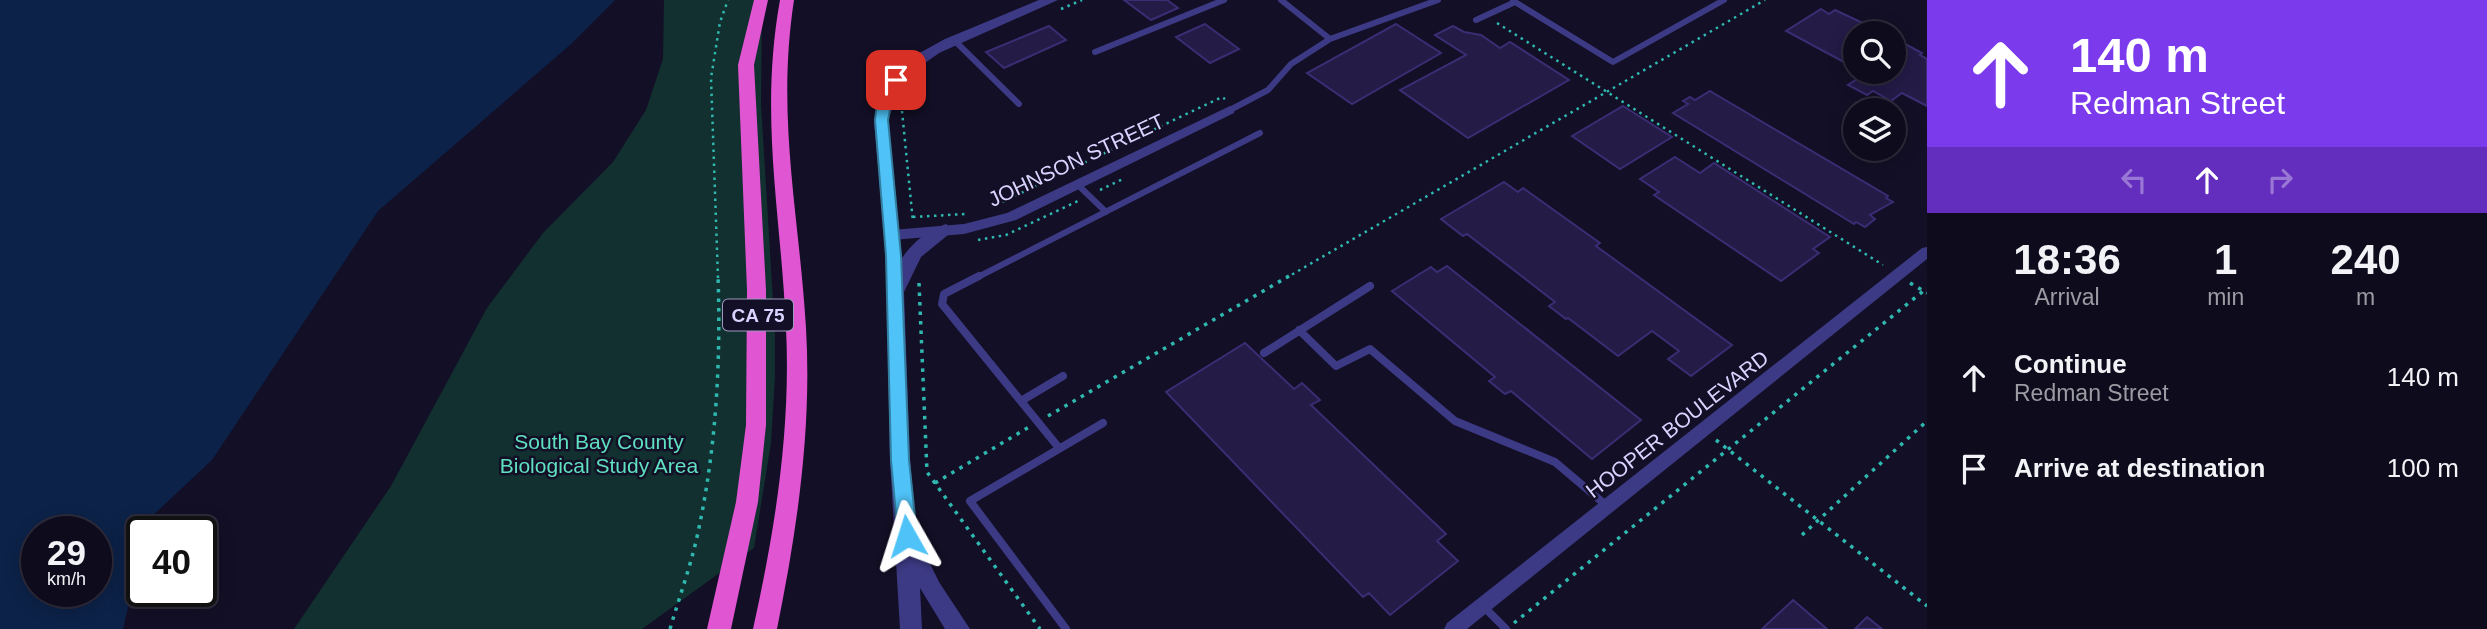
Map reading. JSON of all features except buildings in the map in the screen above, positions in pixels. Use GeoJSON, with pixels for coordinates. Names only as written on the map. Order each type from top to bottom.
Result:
{"type":"FeatureCollection","features":[{"type":"Feature","properties":{"kind":"highway","name":"CA 75"},"geometry":{"type":"LineString","coordinates":[[719,629],[740,543],[756,428],[759,335],[746,65],[761,0]]}},
{"type":"Feature","properties":{"kind":"highway","name":"CA 75"},"geometry":{"type":"LineString","coordinates":[[765,629],[781,555],[797,423],[796,329],[777,63],[787,0]]}},
{"type":"Feature","properties":{"kind":"street"},"geometry":{"type":"LineString","coordinates":[[911,629],[900,460],[892,235],[881,120],[884,104],[889,91],[905,69],[926,53],[954,40],[1055,5]]}},
{"type":"Feature","properties":{"kind":"street","name":"JOHNSON STREET"},"geometry":{"type":"LineString","coordinates":[[892,235],[1000,221],[1233,108]]}},
{"type":"Feature","properties":{"kind":"street"},"geometry":{"type":"LineString","coordinates":[[896,322],[899,283],[908,263],[920,246],[946,230]]}},
{"type":"Feature","properties":{"kind":"street","name":"HOOPER BOULEVARD"},"geometry":{"type":"LineString","coordinates":[[1453,629],[1925,257]]}},
{"type":"Feature","properties":{"kind":"street"},"geometry":{"type":"LineString","coordinates":[[907,536],[930,586],[945,612],[959,629]]}},
{"type":"Feature","properties":{"kind":"lane"},"geometry":{"type":"LineString","coordinates":[[1096,52],[1224,0]]}},
{"type":"Feature","properties":{"kind":"lane"},"geometry":{"type":"LineString","coordinates":[[1281,0],[1330,39]]}},
{"type":"Feature","properties":{"kind":"lane"},"geometry":{"type":"LineString","coordinates":[[1233,108],[1268,90],[1291,64],[1330,39],[1438,0]]}},
{"type":"Feature","properties":{"kind":"lane"},"geometry":{"type":"LineString","coordinates":[[1476,20],[1514,1],[1613,62],[1724,0]]}},
{"type":"Feature","properties":{"kind":"lane"},"geometry":{"type":"LineString","coordinates":[[954,40],[1019,104]]}},
{"type":"Feature","properties":{"kind":"lane"},"geometry":{"type":"LineString","coordinates":[[1059,448],[942,304],[944,294],[1260,133]]}},
{"type":"Feature","properties":{"kind":"lane"},"geometry":{"type":"LineString","coordinates":[[1078,185],[1106,212]]}},
{"type":"Feature","properties":{"kind":"lane"},"geometry":{"type":"LineString","coordinates":[[1264,353],[1370,286]]}},
{"type":"Feature","properties":{"kind":"lane"},"geometry":{"type":"LineString","coordinates":[[1299,330],[1336,366],[1370,349],[1455,421],[1555,462],[1608,506]]}},
{"type":"Feature","properties":{"kind":"lane"},"geometry":{"type":"LineString","coordinates":[[1021,401],[1063,376]]}},
{"type":"Feature","properties":{"kind":"lane"},"geometry":{"type":"LineString","coordinates":[[1066,629],[970,500],[1103,423]]}},
{"type":"Feature","properties":{"kind":"lane"},"geometry":{"type":"LineString","coordinates":[[1483,606],[1506,629]]}},
{"type":"Feature","properties":{"kind":"path"},"geometry":{"type":"LineString","coordinates":[[670,629],[697,537],[713,432],[720,347],[711,78],[720,23],[728,0]]}},
{"type":"Feature","properties":{"kind":"path"},"geometry":{"type":"LineString","coordinates":[[1055,5],[1082,0]]}},
{"type":"Feature","properties":{"kind":"path"},"geometry":{"type":"LineString","coordinates":[[935,483],[1765,0]]}},
{"type":"Feature","properties":{"kind":"path"},"geometry":{"type":"LineString","coordinates":[[1492,20],[1882,265]]}},
{"type":"Feature","properties":{"kind":"path"},"geometry":{"type":"LineString","coordinates":[[988,208],[1222,97],[1233,108]]}},
{"type":"Feature","properties":{"kind":"path"},"geometry":{"type":"LineString","coordinates":[[904,103],[901,118],[913,212]]}},
{"type":"Feature","properties":{"kind":"path"},"geometry":{"type":"LineString","coordinates":[[913,218],[966,214]]}},
{"type":"Feature","properties":{"kind":"path"},"geometry":{"type":"LineString","coordinates":[[922,274],[919,290],[927,472],[1040,629]]}},
{"type":"Feature","properties":{"kind":"path"},"geometry":{"type":"LineString","coordinates":[[1506,629],[1926,291],[1910,283]]}},
{"type":"Feature","properties":{"kind":"path"},"geometry":{"type":"LineString","coordinates":[[1680,412],[1687,418]]}},
{"type":"Feature","properties":{"kind":"path"},"geometry":{"type":"LineString","coordinates":[[1802,535],[1927,421]]}},
{"type":"Feature","properties":{"kind":"path"},"geometry":{"type":"LineString","coordinates":[[1716,440],[1927,606]]}},
{"type":"Feature","properties":{"kind":"green space","name":"South Bay County Biological Study Area"},"geometry":{"type":"Polygon","coordinates":[[[664,0],[762,0],[761,104],[775,334],[775,376],[771,443],[754,548],[642,629],[294,629],[391,486],[487,308],[543,233],[613,162],[646,110],[663,59],[664,0]]]}},
{"type":"Feature","properties":{"kind":"water"},"geometry":{"type":"Polygon","coordinates":[[[0,0],[615,0],[570,45],[378,211],[212,460],[152,516],[126,516],[126,607],[128,607],[123,629],[0,629],[0,0]]]}},
{"type":"Feature","properties":{"kind":"route"},"geometry":{"type":"LineString","coordinates":[[896,80],[884,104],[881,120],[894,256],[900,460],[907,536]]}}]}
